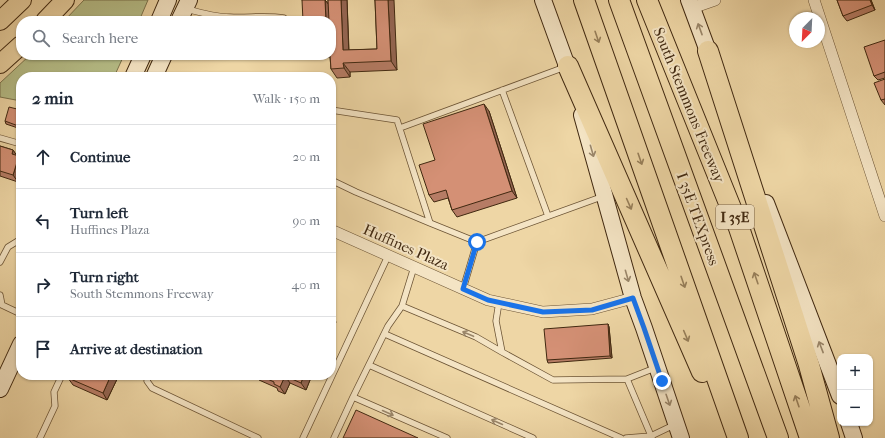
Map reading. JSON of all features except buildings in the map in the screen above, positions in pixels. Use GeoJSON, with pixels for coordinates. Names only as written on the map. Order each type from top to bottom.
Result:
{"type":"FeatureCollection","features":[{"type":"Feature","properties":{"kind":"highway"},"geometry":{"type":"LineString","coordinates":[[584,0],[738,438]]}},
{"type":"Feature","properties":{"kind":"highway","name":"I 35E TEXpress"},"geometry":{"type":"LineString","coordinates":[[619,0],[778,438]]}},
{"type":"Feature","properties":{"kind":"highway"},"geometry":{"type":"LineString","coordinates":[[627,0],[719,278]]}},
{"type":"Feature","properties":{"kind":"highway","name":"South Stemmons Freeway"},"geometry":{"type":"LineString","coordinates":[[646,0],[739,228],[810,438]]}},
{"type":"Feature","properties":{"kind":"highway"},"geometry":{"type":"LineString","coordinates":[[708,52],[809,365],[829,438]]}},
{"type":"Feature","properties":{"kind":"highway"},"geometry":{"type":"LineString","coordinates":[[568,66],[730,438]]}},
{"type":"Feature","properties":{"kind":"main road"},"geometry":{"type":"LineString","coordinates":[[50,16],[65,0]]}},
{"type":"Feature","properties":{"kind":"main road"},"geometry":{"type":"LineString","coordinates":[[161,16],[168,0]]}},
{"type":"Feature","properties":{"kind":"main road"},"geometry":{"type":"LineString","coordinates":[[544,2],[568,66],[633,298],[678,431]]}},
{"type":"Feature","properties":{"kind":"main road"},"geometry":{"type":"LineString","coordinates":[[691,4],[838,390]]}},
{"type":"Feature","properties":{"kind":"main road"},"geometry":{"type":"LineString","coordinates":[[0,64],[16,50]]}},
{"type":"Feature","properties":{"kind":"main road"},"geometry":{"type":"LineString","coordinates":[[135,72],[141,60]]}},
{"type":"Feature","properties":{"kind":"main road"},"geometry":{"type":"LineString","coordinates":[[156,72],[162,60]]}},
{"type":"Feature","properties":{"kind":"main road"},"geometry":{"type":"LineString","coordinates":[[0,389],[16,355]]}},
{"type":"Feature","properties":{"kind":"main road"},"geometry":{"type":"LineString","coordinates":[[850,426],[854,438]]}},
{"type":"Feature","properties":{"kind":"street"},"geometry":{"type":"LineString","coordinates":[[691,4],[715,0]]}},
{"type":"Feature","properties":{"kind":"street"},"geometry":{"type":"LineString","coordinates":[[814,0],[885,216]]}},
{"type":"Feature","properties":{"kind":"street","name":"Huffines Plaza"},"geometry":{"type":"LineString","coordinates":[[336,232],[488,300],[543,312],[560,312],[592,310],[633,298]]}},
{"type":"Feature","properties":{"kind":"lane"},"geometry":{"type":"LineString","coordinates":[[184,10],[211,16]]}},
{"type":"Feature","properties":{"kind":"lane"},"geometry":{"type":"LineString","coordinates":[[400,128],[568,66]]}},
{"type":"Feature","properties":{"kind":"lane"},"geometry":{"type":"LineString","coordinates":[[502,90],[548,216]]}},
{"type":"Feature","properties":{"kind":"lane"},"geometry":{"type":"LineString","coordinates":[[336,111],[397,120],[430,223]]}},
{"type":"Feature","properties":{"kind":"lane"},"geometry":{"type":"LineString","coordinates":[[0,138],[16,143]]}},
{"type":"Feature","properties":{"kind":"lane"},"geometry":{"type":"LineString","coordinates":[[336,182],[477,242],[604,196]]}},
{"type":"Feature","properties":{"kind":"lane"},"geometry":{"type":"LineString","coordinates":[[0,262],[8,247],[16,242]]}},
{"type":"Feature","properties":{"kind":"lane"},"geometry":{"type":"LineString","coordinates":[[463,289],[477,242]]}},
{"type":"Feature","properties":{"kind":"lane"},"geometry":{"type":"LineString","coordinates":[[336,367],[388,256]]}},
{"type":"Feature","properties":{"kind":"lane"},"geometry":{"type":"LineString","coordinates":[[334,438],[352,397],[369,364],[402,306],[414,267]]}},
{"type":"Feature","properties":{"kind":"lane"},"geometry":{"type":"LineString","coordinates":[[0,295],[2,306],[16,312]]}},
{"type":"Feature","properties":{"kind":"lane"},"geometry":{"type":"LineString","coordinates":[[499,302],[496,321],[502,352]]}},
{"type":"Feature","properties":{"kind":"lane"},"geometry":{"type":"LineString","coordinates":[[402,306],[476,337],[553,380],[627,378],[657,367]]}},
{"type":"Feature","properties":{"kind":"lane"},"geometry":{"type":"LineString","coordinates":[[385,334],[621,438]]}},
{"type":"Feature","properties":{"kind":"lane"},"geometry":{"type":"LineString","coordinates":[[369,364],[532,438]]}},
{"type":"Feature","properties":{"kind":"lane"},"geometry":{"type":"LineString","coordinates":[[627,378],[651,437]]}},
{"type":"Feature","properties":{"kind":"lane"},"geometry":{"type":"LineString","coordinates":[[40,438],[55,406],[54,392],[60,380]]}},
{"type":"Feature","properties":{"kind":"lane"},"geometry":{"type":"LineString","coordinates":[[147,380],[152,388],[258,438]]}},
{"type":"Feature","properties":{"kind":"lane"},"geometry":{"type":"LineString","coordinates":[[303,438],[330,380]]}},
{"type":"Feature","properties":{"kind":"lane"},"geometry":{"type":"LineString","coordinates":[[352,397],[447,438]]}},
{"type":"Feature","properties":{"kind":"lane"},"geometry":{"type":"LineString","coordinates":[[626,438],[651,437],[678,431]]}},
{"type":"Feature","properties":{"kind":"green space"},"geometry":{"type":"Polygon","coordinates":[[[84,0],[148,0],[141,16],[69,16],[84,0]]]}},
{"type":"Feature","properties":{"kind":"green space"},"geometry":{"type":"Polygon","coordinates":[[[25,60],[122,60],[116,72],[16,72],[16,100],[0,97],[0,83],[25,60]]]}},
{"type":"Feature","properties":{"kind":"route"},"geometry":{"type":"LineString","coordinates":[[477,242],[463,289],[488,300],[543,312],[560,312],[592,310],[633,298],[662,381]]}}]}
